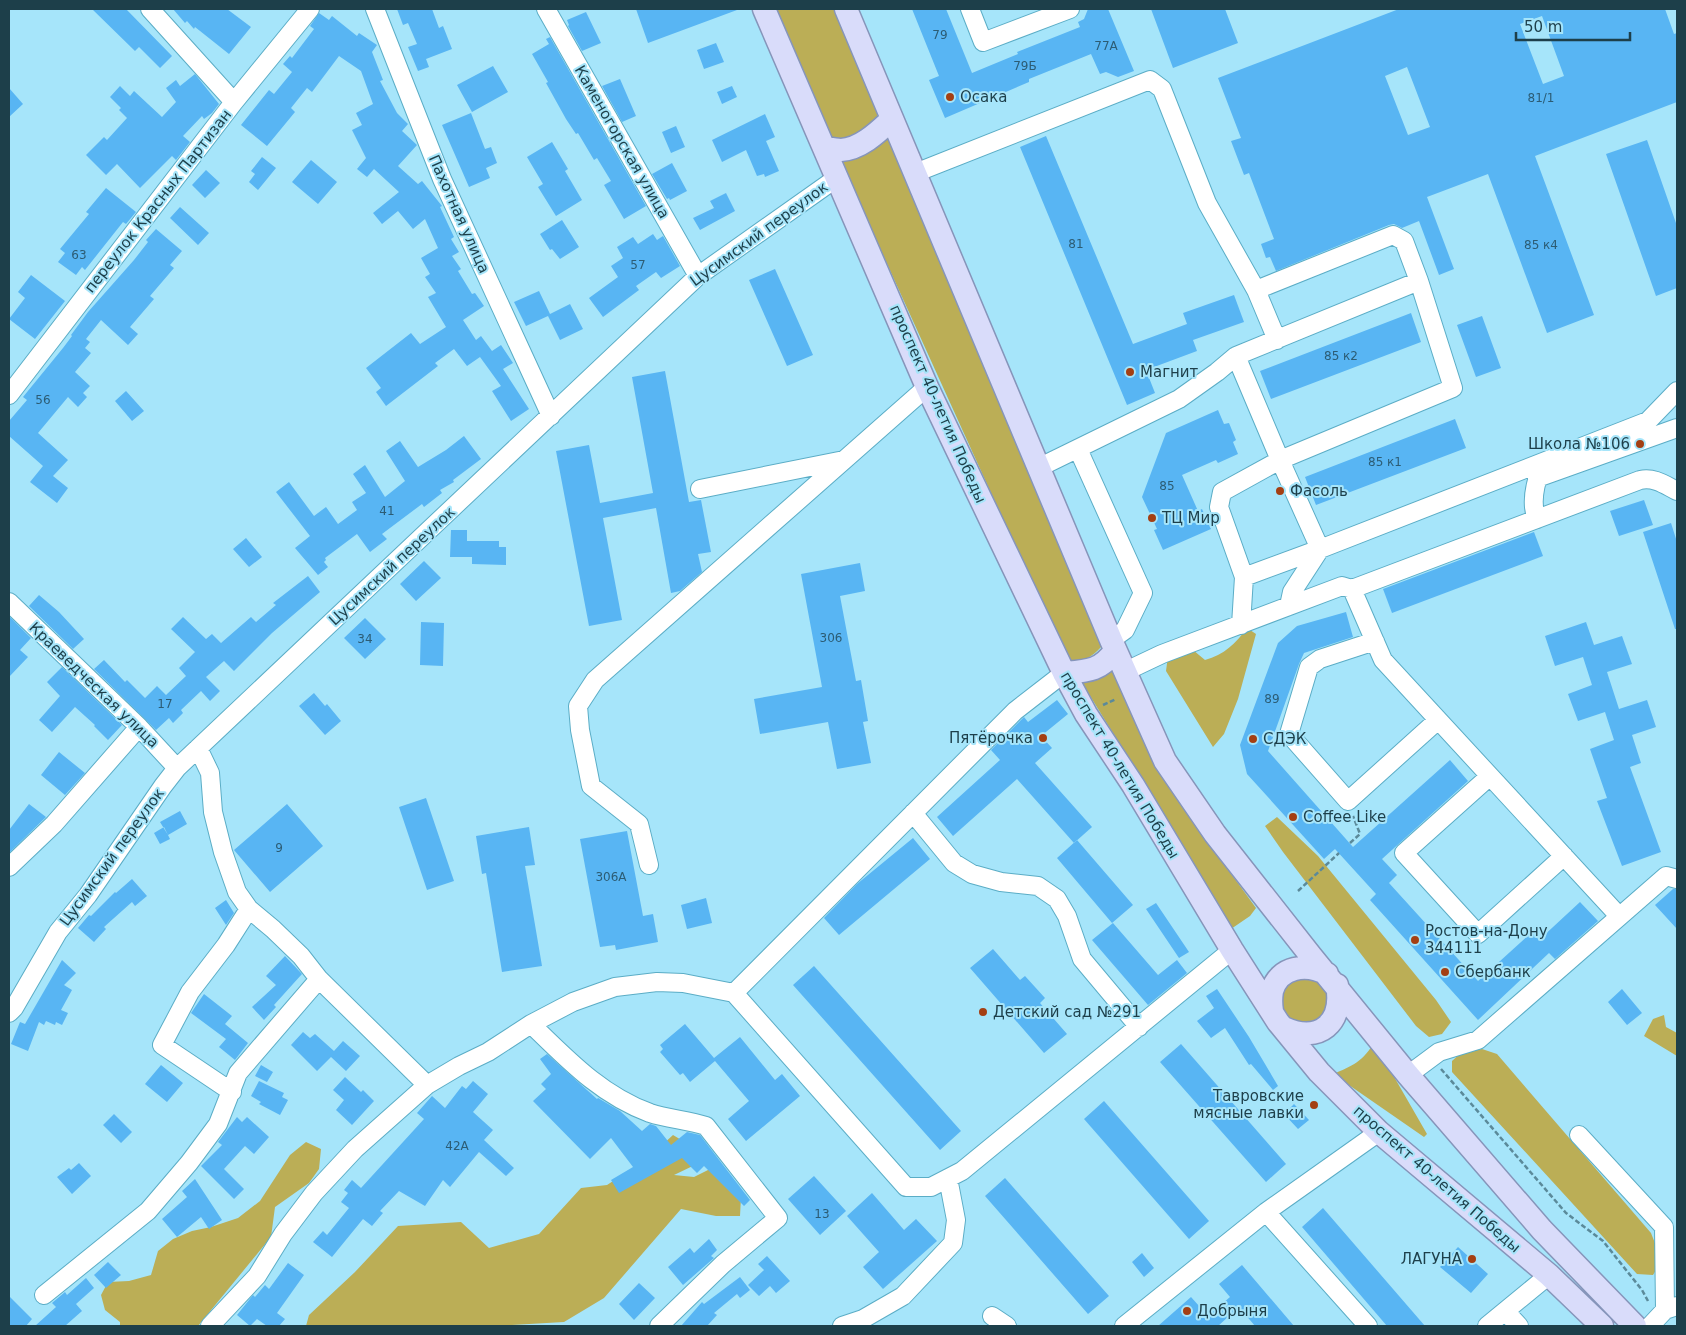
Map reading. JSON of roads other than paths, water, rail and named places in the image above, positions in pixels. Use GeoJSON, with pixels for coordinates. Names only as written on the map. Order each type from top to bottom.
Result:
{"type":"FeatureCollection","features":[{"type":"Feature","properties":{"kind":"main road","name":"проспект 40-летия Победы"},"geometry":{"type":"LineString","coordinates":[[764,9],[927,387],[1064,673],[1086,714],[1133,784],[1232,950],[1278,1020],[1319,1072],[1379,1132],[1549,1275],[1602,1326]]}},
{"type":"Feature","properties":{"kind":"main road","name":"проспект 40-летия Победы"},"geometry":{"type":"LineString","coordinates":[[846,9],[1113,646],[1165,761],[1215,834],[1408,1075],[1542,1230],[1635,1326]]}},
{"type":"Feature","properties":{"kind":"main road"},"geometry":{"type":"LineString","coordinates":[[825,148],[844,150],[861,143],[878,133],[892,119]]}},
{"type":"Feature","properties":{"kind":"main road"},"geometry":{"type":"LineString","coordinates":[[1064,673],[1084,671],[1106,663],[1113,646]]}},
{"type":"Feature","properties":{"kind":"main road"},"geometry":{"type":"LineString","coordinates":[[1300,967],[1310,967],[1332,979],[1338,1006],[1334,1017],[1326,1026],[1315,1033],[1304,1034],[1278,1020],[1272,992],[1278,980],[1286,972],[1300,967]]}},
{"type":"Feature","properties":{"kind":"street"},"geometry":{"type":"LineString","coordinates":[[150,9],[234,102]]}},
{"type":"Feature","properties":{"kind":"street","name":"переулок Красных Партизан"},"geometry":{"type":"LineString","coordinates":[[9,396],[234,102],[310,9]]}},
{"type":"Feature","properties":{"kind":"street","name":"Пахотная улица"},"geometry":{"type":"LineString","coordinates":[[375,9],[442,178],[550,416]]}},
{"type":"Feature","properties":{"kind":"street","name":"Каменогорская улица"},"geometry":{"type":"LineString","coordinates":[[546,9],[698,276]]}},
{"type":"Feature","properties":{"kind":"street"},"geometry":{"type":"LineString","coordinates":[[970,9],[983,42],[1070,9]]}},
{"type":"Feature","properties":{"kind":"street"},"geometry":{"type":"LineString","coordinates":[[915,174],[1150,80],[1162,89],[1207,203],[1256,290],[1277,340]]}},
{"type":"Feature","properties":{"kind":"street","name":"Цусимский переулок"},"geometry":{"type":"LineString","coordinates":[[9,1013],[14,1008],[58,932],[88,895],[178,768],[698,276],[838,177]]}},
{"type":"Feature","properties":{"kind":"street"},"geometry":{"type":"LineString","coordinates":[[1241,625],[1244,576],[1219,507],[1222,492],[1280,460],[1453,388],[1419,281],[1404,241],[1394,235],[1256,290]]}},
{"type":"Feature","properties":{"kind":"street"},"geometry":{"type":"LineString","coordinates":[[1038,468],[1179,399],[1236,356],[1419,281]]}},
{"type":"Feature","properties":{"kind":"street"},"geometry":{"type":"LineString","coordinates":[[1236,356],[1320,549]]}},
{"type":"Feature","properties":{"kind":"street"},"geometry":{"type":"LineString","coordinates":[[649,865],[639,824],[591,786],[580,730],[578,706],[595,680],[927,387]]}},
{"type":"Feature","properties":{"kind":"street"},"geometry":{"type":"LineString","coordinates":[[1540,470],[1648,421],[1677,391]]}},
{"type":"Feature","properties":{"kind":"street"},"geometry":{"type":"LineString","coordinates":[[1244,576],[1540,470],[1677,428]]}},
{"type":"Feature","properties":{"kind":"street"},"geometry":{"type":"LineString","coordinates":[[1078,449],[1143,593],[1125,630],[1113,646]]}},
{"type":"Feature","properties":{"kind":"street"},"geometry":{"type":"LineString","coordinates":[[700,488],[844,460]]}},
{"type":"Feature","properties":{"kind":"street"},"geometry":{"type":"LineString","coordinates":[[1537,519],[1533,508],[1540,470]]}},
{"type":"Feature","properties":{"kind":"street"},"geometry":{"type":"LineString","coordinates":[[1128,681],[1162,654],[1342,586],[1352,589],[1640,480],[1655,480],[1677,492]]}},
{"type":"Feature","properties":{"kind":"street"},"geometry":{"type":"LineString","coordinates":[[1289,606],[1292,592],[1320,549]]}},
{"type":"Feature","properties":{"kind":"street"},"geometry":{"type":"LineString","coordinates":[[1352,589],[1383,660],[1619,916]]}},
{"type":"Feature","properties":{"kind":"street","name":"Краеведческая улица"},"geometry":{"type":"LineString","coordinates":[[9,602],[178,768]]}},
{"type":"Feature","properties":{"kind":"street"},"geometry":{"type":"LineString","coordinates":[[1375,641],[1320,658],[1310,667],[1288,734],[1348,801],[1438,720]]}},
{"type":"Feature","properties":{"kind":"street"},"geometry":{"type":"LineString","coordinates":[[734,993],[1014,711],[1064,673]]}},
{"type":"Feature","properties":{"kind":"street"},"geometry":{"type":"LineString","coordinates":[[9,867],[54,824],[139,728]]}},
{"type":"Feature","properties":{"kind":"street"},"geometry":{"type":"LineString","coordinates":[[198,748],[210,773],[213,812],[223,852],[237,892],[249,909],[301,956],[319,979],[427,1085]]}},
{"type":"Feature","properties":{"kind":"street"},"geometry":{"type":"LineString","coordinates":[[1490,776],[1404,853],[1478,934],[1564,856]]}},
{"type":"Feature","properties":{"kind":"street"},"geometry":{"type":"LineString","coordinates":[[913,813],[954,863],[972,874],[1001,882],[1038,886],[1057,899],[1067,916],[1082,959],[1140,1027]]}},
{"type":"Feature","properties":{"kind":"street"},"geometry":{"type":"LineString","coordinates":[[1408,1075],[1440,1052],[1478,1040],[1666,876],[1677,879]]}},
{"type":"Feature","properties":{"kind":"street"},"geometry":{"type":"LineString","coordinates":[[232,1092],[162,1045],[190,992],[226,944],[249,909]]}},
{"type":"Feature","properties":{"kind":"street"},"geometry":{"type":"LineString","coordinates":[[210,1326],[257,1276],[283,1234],[314,1193],[355,1149],[427,1085],[488,1052],[531,1024],[573,1002],[614,988],[657,982],[683,982],[734,993],[906,1187],[931,1187],[962,1171],[1232,950]]}},
{"type":"Feature","properties":{"kind":"street"},"geometry":{"type":"LineString","coordinates":[[44,1295],[148,1211],[189,1163],[218,1124],[238,1073],[319,979]]}},
{"type":"Feature","properties":{"kind":"street"},"geometry":{"type":"LineString","coordinates":[[531,1024],[578,1071],[618,1099],[652,1113],[692,1121],[706,1126],[778,1218],[723,1264],[659,1326]]}},
{"type":"Feature","properties":{"kind":"street"},"geometry":{"type":"LineString","coordinates":[[1124,1326],[1266,1212],[1379,1132]]}},
{"type":"Feature","properties":{"kind":"street"},"geometry":{"type":"LineString","coordinates":[[1579,1135],[1664,1227],[1663,1315]]}},
{"type":"Feature","properties":{"kind":"street"},"geometry":{"type":"LineString","coordinates":[[842,1326],[863,1319],[903,1296],[953,1243],[956,1220],[948,1178]]}},
{"type":"Feature","properties":{"kind":"street"},"geometry":{"type":"LineString","coordinates":[[1266,1212],[1368,1326]]}},
{"type":"Feature","properties":{"kind":"street"},"geometry":{"type":"LineString","coordinates":[[1487,1326],[1549,1275]]}},
{"type":"Feature","properties":{"kind":"street"},"geometry":{"type":"LineString","coordinates":[[1506,1311],[1520,1326]]}},
{"type":"Feature","properties":{"kind":"street"},"geometry":{"type":"LineString","coordinates":[[992,1316],[1007,1326]]}},
{"type":"Feature","properties":{"kind":"place","name":"Осака"},"geometry":{"type":"Point","coordinates":[950,97]}},
{"type":"Feature","properties":{"kind":"place","name":"Магнит"},"geometry":{"type":"Point","coordinates":[1130,372]}},
{"type":"Feature","properties":{"kind":"place","name":"Школа №106"},"geometry":{"type":"Point","coordinates":[1640,444]}},
{"type":"Feature","properties":{"kind":"place","name":"Фасоль"},"geometry":{"type":"Point","coordinates":[1280,491]}},
{"type":"Feature","properties":{"kind":"place","name":"ТЦ Мир"},"geometry":{"type":"Point","coordinates":[1152,518]}},
{"type":"Feature","properties":{"kind":"place","name":"Пятёрочка"},"geometry":{"type":"Point","coordinates":[1043,738]}},
{"type":"Feature","properties":{"kind":"place","name":"СДЭК"},"geometry":{"type":"Point","coordinates":[1253,739]}},
{"type":"Feature","properties":{"kind":"place","name":"Coffee Like"},"geometry":{"type":"Point","coordinates":[1293,817]}},
{"type":"Feature","properties":{"kind":"place","name":"Ростов-на-Дону 344111"},"geometry":{"type":"Point","coordinates":[1415,940]}},
{"type":"Feature","properties":{"kind":"place","name":"Сбербанк"},"geometry":{"type":"Point","coordinates":[1445,972]}},
{"type":"Feature","properties":{"kind":"place","name":"Детский сад №291"},"geometry":{"type":"Point","coordinates":[983,1012]}},
{"type":"Feature","properties":{"kind":"place","name":"Тавровские мясные лавки"},"geometry":{"type":"Point","coordinates":[1314,1105]}},
{"type":"Feature","properties":{"kind":"place","name":"ЛАГУНА"},"geometry":{"type":"Point","coordinates":[1472,1259]}},
{"type":"Feature","properties":{"kind":"place","name":"Добрыня"},"geometry":{"type":"Point","coordinates":[1187,1311]}}]}
